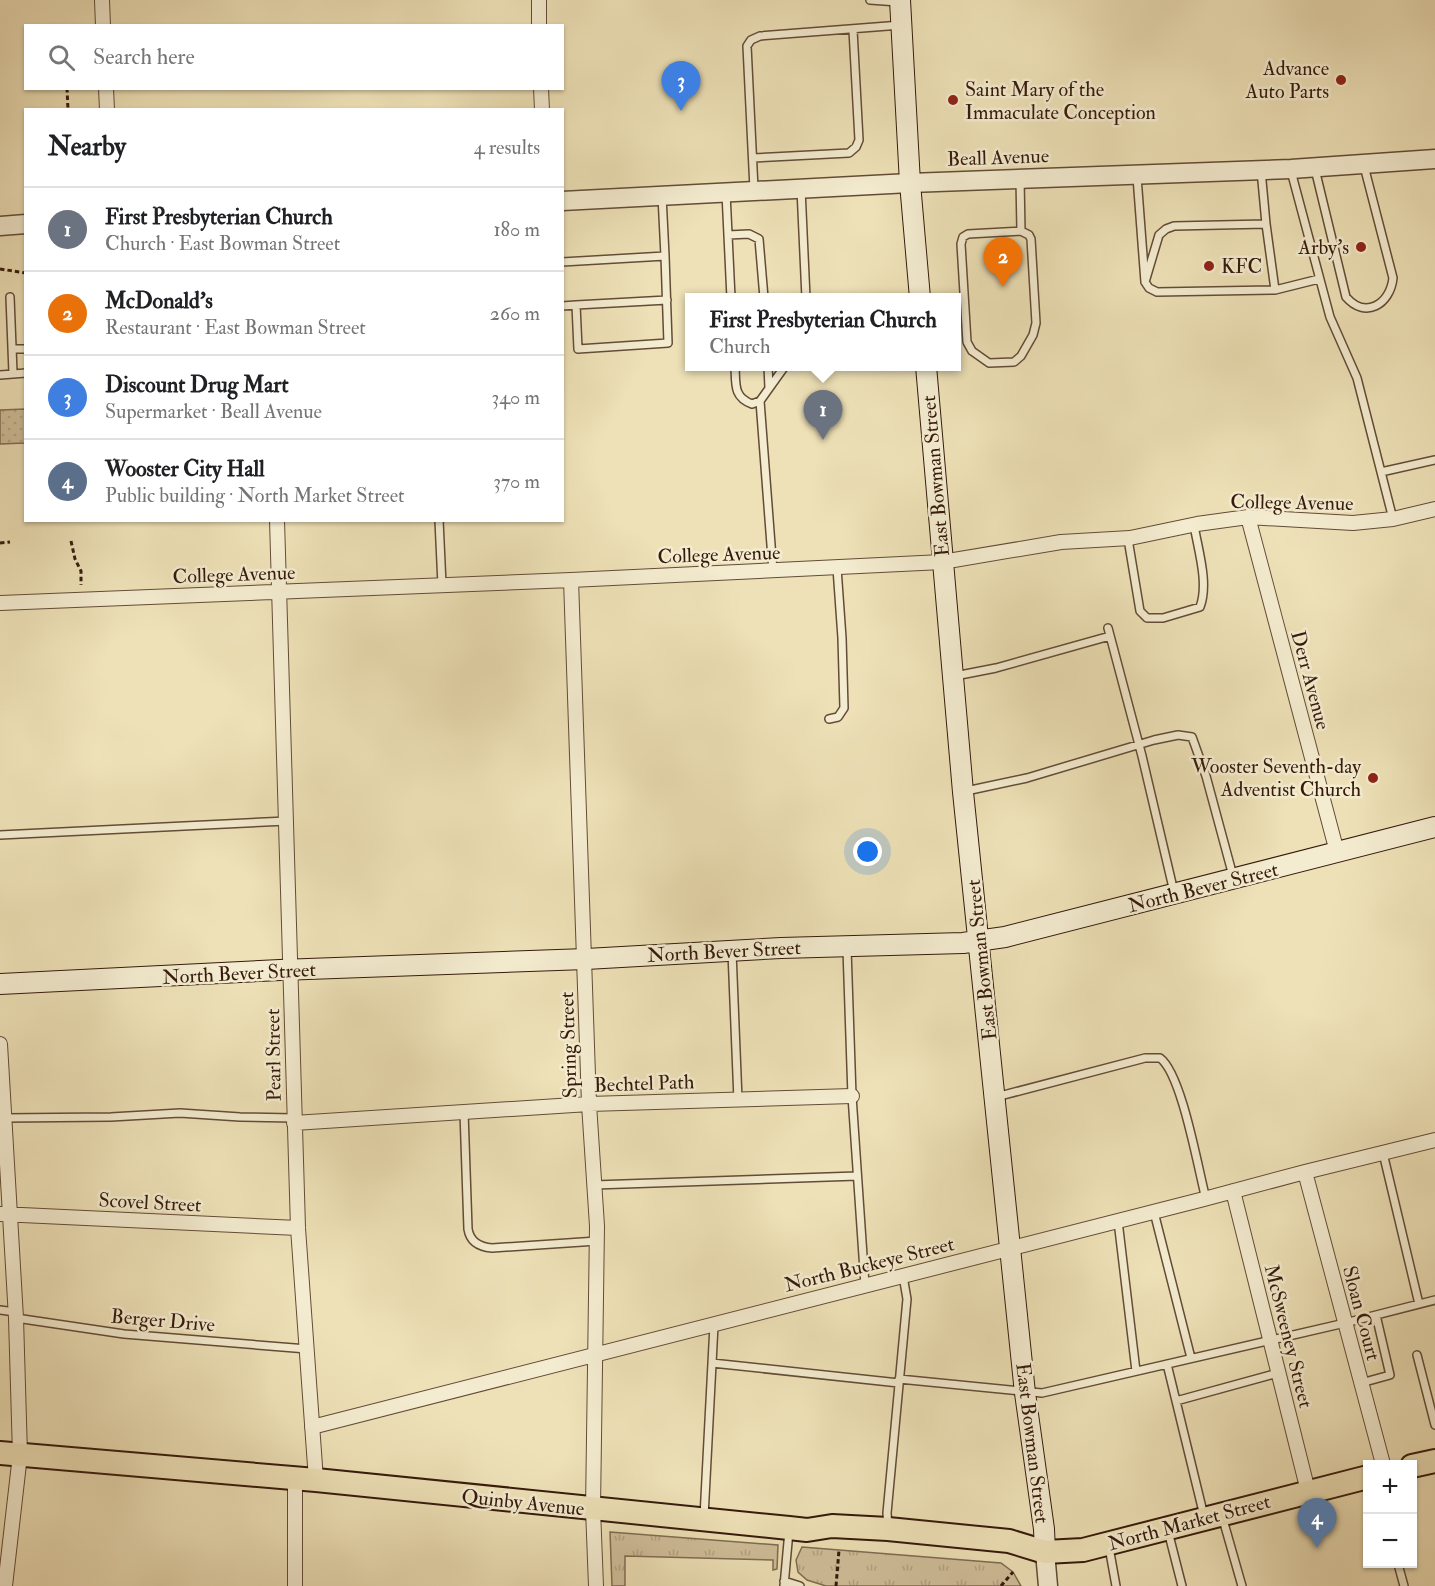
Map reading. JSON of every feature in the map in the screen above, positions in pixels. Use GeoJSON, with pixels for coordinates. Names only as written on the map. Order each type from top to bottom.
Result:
{"type":"FeatureCollection","features":[{"type":"Feature","properties":{"kind":"main road"},"geometry":{"type":"LineString","coordinates":[[900,1],[910,183],[920,293]]}},
{"type":"Feature","properties":{"kind":"main road","name":"East Bowman Street"},"geometry":{"type":"LineString","coordinates":[[926,371],[963,792],[995,1097],[1003,1250],[1044,1529],[1045,1552]]}},
{"type":"Feature","properties":{"kind":"main road","name":"North Bever Street"},"geometry":{"type":"LineString","coordinates":[[0,984],[980,940],[1005,937],[1435,827]]}},
{"type":"Feature","properties":{"kind":"main road","name":"Quinby Avenue"},"geometry":{"type":"LineString","coordinates":[[10,1454],[305,1479],[807,1530],[832,1526],[888,1529],[1009,1541],[1045,1552]]}},
{"type":"Feature","properties":{"kind":"main road"},"geometry":{"type":"LineString","coordinates":[[1417,1465],[1435,1461]]}},
{"type":"Feature","properties":{"kind":"main road","name":"North Market Street"},"geometry":{"type":"LineString","coordinates":[[1045,1552],[1083,1550],[1363,1478]]}},
{"type":"Feature","properties":{"kind":"street"},"geometry":{"type":"LineString","coordinates":[[102,0],[103,24]]}},
{"type":"Feature","properties":{"kind":"street"},"geometry":{"type":"LineString","coordinates":[[539,0],[539,24]]}},
{"type":"Feature","properties":{"kind":"street"},"geometry":{"type":"LineString","coordinates":[[106,90],[107,108]]}},
{"type":"Feature","properties":{"kind":"street"},"geometry":{"type":"LineString","coordinates":[[541,90],[542,108]]}},
{"type":"Feature","properties":{"kind":"street","name":"Beall Avenue"},"geometry":{"type":"LineString","coordinates":[[564,201],[910,183],[1261,170],[1435,159]]}},
{"type":"Feature","properties":{"kind":"street"},"geometry":{"type":"LineString","coordinates":[[0,225],[24,224]]}},
{"type":"Feature","properties":{"kind":"street","name":"College Avenue"},"geometry":{"type":"LineString","coordinates":[[0,603],[571,580],[942,562],[1061,542],[1128,539],[1194,525],[1248,517],[1353,523],[1393,519],[1435,509]]}},
{"type":"Feature","properties":{"kind":"street","name":"Derr Avenue"},"geometry":{"type":"LineString","coordinates":[[1248,517],[1337,852]]}},
{"type":"Feature","properties":{"kind":"street","name":"Pearl Street"},"geometry":{"type":"LineString","coordinates":[[277,522],[298,1228],[312,1427],[295,1586]]}},
{"type":"Feature","properties":{"kind":"street","name":"Spring Street"},"geometry":{"type":"LineString","coordinates":[[571,580],[586,959],[589,1104],[597,1241],[593,1509],[596,1586]]}},
{"type":"Feature","properties":{"kind":"street"},"geometry":{"type":"LineString","coordinates":[[0,1044],[4,1118],[5,1214],[16,1315],[5,1586]]}},
{"type":"Feature","properties":{"kind":"street","name":"Bechtel Path"},"geometry":{"type":"LineString","coordinates":[[294,1120],[589,1104],[852,1096]]}},
{"type":"Feature","properties":{"kind":"street","name":"North Buckeye Street"},"geometry":{"type":"LineString","coordinates":[[312,1427],[1435,1140]]}},
{"type":"Feature","properties":{"kind":"street","name":"Sloan Court"},"geometry":{"type":"LineString","coordinates":[[1305,1172],[1382,1460]]}},
{"type":"Feature","properties":{"kind":"street","name":"McSweeney Street"},"geometry":{"type":"LineString","coordinates":[[1233,1191],[1308,1491]]}},
{"type":"Feature","properties":{"kind":"street","name":"Scovel Street"},"geometry":{"type":"LineString","coordinates":[[5,1214],[298,1228]]}},
{"type":"Feature","properties":{"kind":"street"},"geometry":{"type":"LineString","coordinates":[[1045,1552],[1048,1586]]}},
{"type":"Feature","properties":{"kind":"lane"},"geometry":{"type":"LineString","coordinates":[[870,0],[900,1]]}},
{"type":"Feature","properties":{"kind":"lane"},"geometry":{"type":"LineString","coordinates":[[754,191],[747,46],[752,40],[760,36],[901,25]]}},
{"type":"Feature","properties":{"kind":"lane"},"geometry":{"type":"LineString","coordinates":[[753,158],[849,153],[856,147],[859,140],[854,30]]}},
{"type":"Feature","properties":{"kind":"lane"},"geometry":{"type":"LineString","coordinates":[[1314,167],[1347,297],[1354,306],[1366,308],[1380,304],[1388,297],[1392,289],[1393,278],[1367,184],[1364,164]]}},
{"type":"Feature","properties":{"kind":"lane"},"geometry":{"type":"LineString","coordinates":[[1291,168],[1330,317],[1357,378],[1393,519]]}},
{"type":"Feature","properties":{"kind":"lane"},"geometry":{"type":"LineString","coordinates":[[1261,170],[1275,290]]}},
{"type":"Feature","properties":{"kind":"lane"},"geometry":{"type":"LineString","coordinates":[[1136,175],[1145,282],[1149,288],[1157,292],[1275,290],[1319,279]]}},
{"type":"Feature","properties":{"kind":"lane"},"geometry":{"type":"LineString","coordinates":[[1020,179],[1021,231]]}},
{"type":"Feature","properties":{"kind":"lane"},"geometry":{"type":"LineString","coordinates":[[801,189],[806,293]]}},
{"type":"Feature","properties":{"kind":"lane"},"geometry":{"type":"LineString","coordinates":[[726,193],[731,293]]}},
{"type":"Feature","properties":{"kind":"lane"},"geometry":{"type":"LineString","coordinates":[[576,305],[579,349],[668,343],[662,196]]}},
{"type":"Feature","properties":{"kind":"lane"},"geometry":{"type":"LineString","coordinates":[[1145,282],[1159,235],[1166,229],[1174,226],[1266,224]]}},
{"type":"Feature","properties":{"kind":"lane"},"geometry":{"type":"LineString","coordinates":[[1021,231],[1029,235],[1031,239],[1036,323],[1033,335],[1021,357],[1014,362],[985,362],[969,347],[961,244],[963,237],[968,234],[1021,231]]}},
{"type":"Feature","properties":{"kind":"lane"},"geometry":{"type":"LineString","coordinates":[[728,235],[749,234],[759,239],[764,293]]}},
{"type":"Feature","properties":{"kind":"lane"},"geometry":{"type":"LineString","coordinates":[[564,262],[665,256]]}},
{"type":"Feature","properties":{"kind":"lane"},"geometry":{"type":"LineString","coordinates":[[10,297],[13,373]]}},
{"type":"Feature","properties":{"kind":"lane"},"geometry":{"type":"LineString","coordinates":[[564,306],[666,300]]}},
{"type":"Feature","properties":{"kind":"lane"},"geometry":{"type":"LineString","coordinates":[[961,319],[966,318]]}},
{"type":"Feature","properties":{"kind":"lane"},"geometry":{"type":"LineString","coordinates":[[12,349],[24,349]]}},
{"type":"Feature","properties":{"kind":"lane"},"geometry":{"type":"LineString","coordinates":[[735,371],[737,390],[743,401],[752,404],[760,401],[781,371]]}},
{"type":"Feature","properties":{"kind":"lane"},"geometry":{"type":"LineString","coordinates":[[768,371],[769,388]]}},
{"type":"Feature","properties":{"kind":"lane"},"geometry":{"type":"LineString","coordinates":[[0,375],[24,374]]}},
{"type":"Feature","properties":{"kind":"lane"},"geometry":{"type":"LineString","coordinates":[[760,401],[773,571]]}},
{"type":"Feature","properties":{"kind":"lane"},"geometry":{"type":"LineString","coordinates":[[1381,472],[1435,460]]}},
{"type":"Feature","properties":{"kind":"lane"},"geometry":{"type":"LineString","coordinates":[[439,522],[442,585]]}},
{"type":"Feature","properties":{"kind":"lane"},"geometry":{"type":"LineString","coordinates":[[1128,539],[1140,611],[1147,618],[1163,618],[1200,607],[1203,598],[1203,582],[1194,525]]}},
{"type":"Feature","properties":{"kind":"lane"},"geometry":{"type":"LineString","coordinates":[[829,719],[838,717],[844,708],[837,568]]}},
{"type":"Feature","properties":{"kind":"lane"},"geometry":{"type":"LineString","coordinates":[[953,676],[996,668],[1109,632],[1139,745],[1174,894]]}},
{"type":"Feature","properties":{"kind":"lane"},"geometry":{"type":"LineString","coordinates":[[963,792],[1027,778],[1178,735],[1192,737],[1206,776],[1233,879]]}},
{"type":"Feature","properties":{"kind":"lane"},"geometry":{"type":"LineString","coordinates":[[0,835],[287,821]]}},
{"type":"Feature","properties":{"kind":"lane"},"geometry":{"type":"LineString","coordinates":[[847,945],[852,1096],[865,1285]]}},
{"type":"Feature","properties":{"kind":"lane"},"geometry":{"type":"LineString","coordinates":[[732,950],[738,1100]]}},
{"type":"Feature","properties":{"kind":"lane"},"geometry":{"type":"LineString","coordinates":[[995,1097],[1145,1058],[1160,1058],[1167,1065],[1179,1096],[1206,1199]]}},
{"type":"Feature","properties":{"kind":"lane"},"geometry":{"type":"LineString","coordinates":[[464,1112],[468,1229],[474,1242],[479,1246],[492,1248],[597,1241]]}},
{"type":"Feature","properties":{"kind":"lane"},"geometry":{"type":"LineString","coordinates":[[4,1118],[111,1117],[180,1113],[294,1120]]}},
{"type":"Feature","properties":{"kind":"lane"},"geometry":{"type":"LineString","coordinates":[[1383,1153],[1419,1304]]}},
{"type":"Feature","properties":{"kind":"lane"},"geometry":{"type":"LineString","coordinates":[[594,1185],[857,1176]]}},
{"type":"Feature","properties":{"kind":"lane"},"geometry":{"type":"LineString","coordinates":[[1154,1212],[1191,1358]]}},
{"type":"Feature","properties":{"kind":"lane"},"geometry":{"type":"LineString","coordinates":[[1118,1221],[1136,1371]]}},
{"type":"Feature","properties":{"kind":"lane"},"geometry":{"type":"LineString","coordinates":[[888,1529],[887,1513],[907,1299],[903,1276]]}},
{"type":"Feature","properties":{"kind":"lane"},"geometry":{"type":"LineString","coordinates":[[712,1363],[1042,1393],[1435,1300]]}},
{"type":"Feature","properties":{"kind":"lane","name":"Berger Drive"},"geometry":{"type":"LineString","coordinates":[[0,1310],[16,1315],[124,1334],[307,1349]]}},
{"type":"Feature","properties":{"kind":"lane"},"geometry":{"type":"LineString","coordinates":[[1361,1383],[1390,1375],[1376,1315]]}},
{"type":"Feature","properties":{"kind":"lane"},"geometry":{"type":"LineString","coordinates":[[704,1520],[714,1325]]}},
{"type":"Feature","properties":{"kind":"lane"},"geometry":{"type":"LineString","coordinates":[[1417,1355],[1435,1425]]}},
{"type":"Feature","properties":{"kind":"lane"},"geometry":{"type":"LineString","coordinates":[[1167,1364],[1176,1401],[1213,1516],[1242,1586]]}},
{"type":"Feature","properties":{"kind":"lane"},"geometry":{"type":"LineString","coordinates":[[1176,1401],[1278,1373]]}},
{"type":"Feature","properties":{"kind":"lane"},"geometry":{"type":"LineString","coordinates":[[789,1528],[784,1584],[800,1586]]}},
{"type":"Feature","properties":{"kind":"lane"},"geometry":{"type":"LineString","coordinates":[[1167,1528],[1182,1586]]}},
{"type":"Feature","properties":{"kind":"lane"},"geometry":{"type":"LineString","coordinates":[[1108,1544],[1116,1586]]}},
{"type":"Feature","properties":{"kind":"lane"},"geometry":{"type":"LineString","coordinates":[[1399,1568],[1404,1586]]}},
{"type":"Feature","properties":{"kind":"path"},"geometry":{"type":"LineString","coordinates":[[67,90],[68,108]]}},
{"type":"Feature","properties":{"kind":"path"},"geometry":{"type":"LineString","coordinates":[[0,269],[24,273]]}},
{"type":"Feature","properties":{"kind":"path"},"geometry":{"type":"LineString","coordinates":[[71,541],[75,559],[81,571],[81,585]]}},
{"type":"Feature","properties":{"kind":"path"},"geometry":{"type":"LineString","coordinates":[[0,543],[10,542]]}},
{"type":"Feature","properties":{"kind":"path"},"geometry":{"type":"LineString","coordinates":[[836,1586],[839,1550]]}},
{"type":"Feature","properties":{"kind":"path"},"geometry":{"type":"LineString","coordinates":[[1001,1586],[1013,1572]]}},
{"type":"Feature","properties":{"kind":"green space"},"geometry":{"type":"Polygon","coordinates":[[[24,409],[24,443],[0,444],[0,410],[24,409]]]}},
{"type":"Feature","properties":{"kind":"green space"},"geometry":{"type":"Polygon","coordinates":[[[610,1532],[778,1545],[777,1569],[773,1570],[773,1560],[625,1556],[625,1586],[612,1586],[610,1532]]]}},
{"type":"Feature","properties":{"kind":"green space"},"geometry":{"type":"Polygon","coordinates":[[[802,1547],[1001,1563],[1013,1572],[1021,1586],[826,1586],[807,1580],[798,1572],[796,1560],[802,1547]]]}},
{"type":"Feature","properties":{"kind":"place","name":"Advance Auto Parts"},"geometry":{"type":"Point","coordinates":[1341,80]}},
{"type":"Feature","properties":{"kind":"place","name":"Saint Mary of the Immaculate Conception"},"geometry":{"type":"Point","coordinates":[953,100]}},
{"type":"Feature","properties":{"kind":"place","name":"Discount Drug Mart"},"geometry":{"type":"Point","coordinates":[681,111]}},
{"type":"Feature","properties":{"kind":"place","name":"Arby's"},"geometry":{"type":"Point","coordinates":[1361,247]}},
{"type":"Feature","properties":{"kind":"place","name":"KFC"},"geometry":{"type":"Point","coordinates":[1209,266]}},
{"type":"Feature","properties":{"kind":"place","name":"McDonald's"},"geometry":{"type":"Point","coordinates":[1003,287]}},
{"type":"Feature","properties":{"kind":"place","name":"First Presbyterian Church"},"geometry":{"type":"Point","coordinates":[823,440]}},
{"type":"Feature","properties":{"kind":"place","name":"Wooster Seventh-day Adventist Church"},"geometry":{"type":"Point","coordinates":[1373,778]}},
{"type":"Feature","properties":{"kind":"place","name":"Wooster City Hall"},"geometry":{"type":"Point","coordinates":[1317,1548]}}]}
